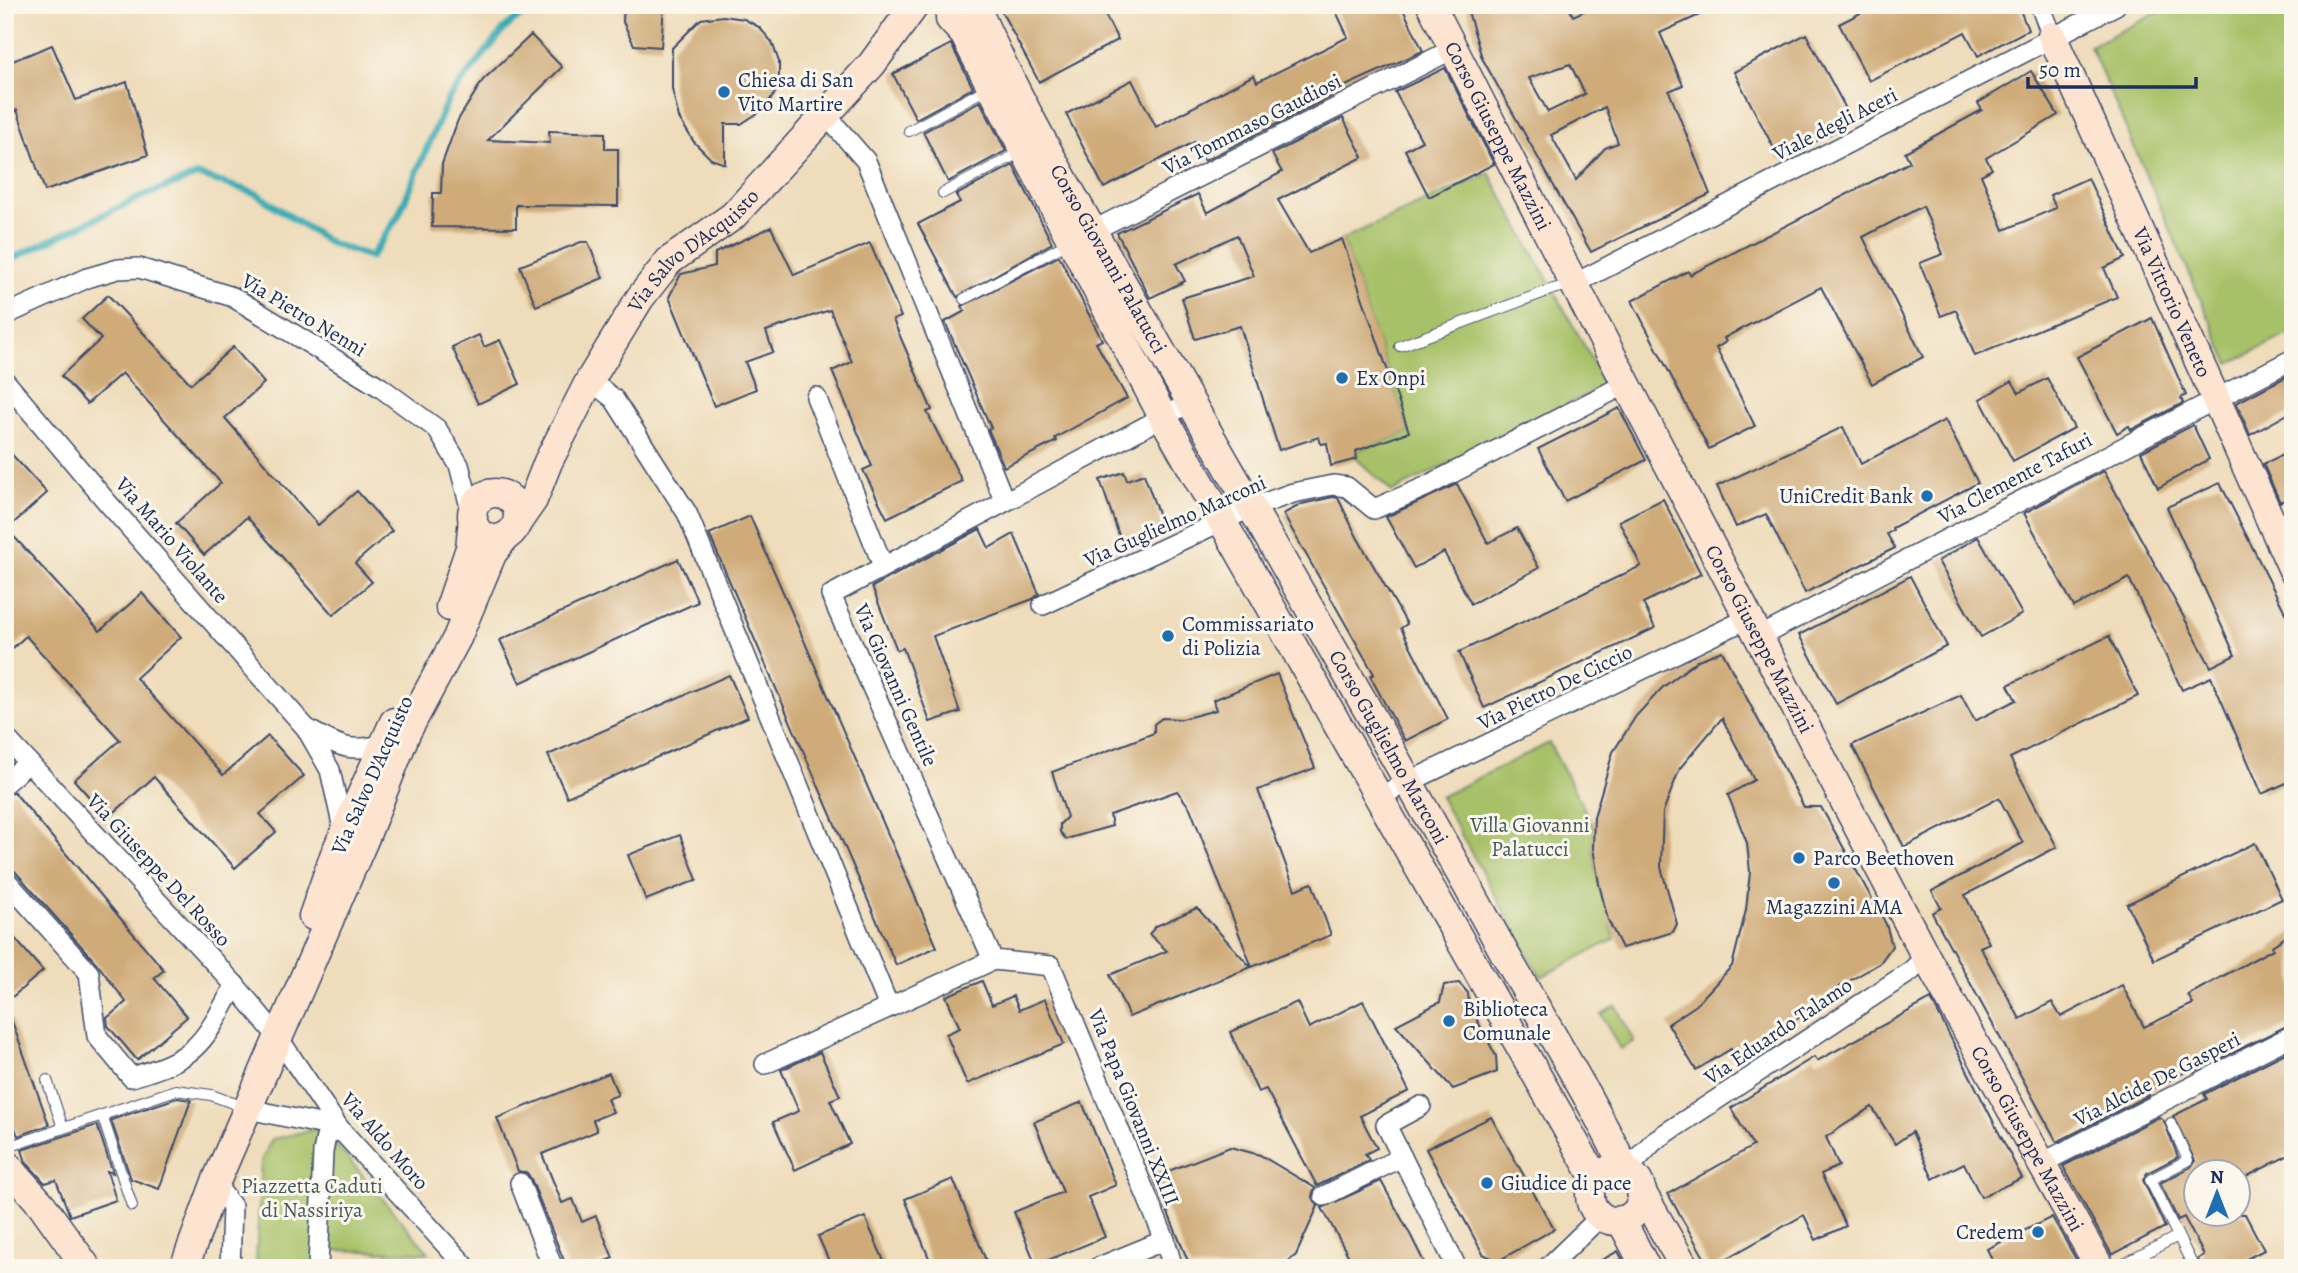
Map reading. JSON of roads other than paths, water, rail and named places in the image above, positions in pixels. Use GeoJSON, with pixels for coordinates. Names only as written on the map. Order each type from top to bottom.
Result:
{"type":"FeatureCollection","features":[{"type":"Feature","properties":{"kind":"street","name":"Via Salvo D'Acquisto"},"geometry":{"type":"LineString","coordinates":[[186,1260],[215,1184],[366,835],[406,733],[457,638],[492,554],[533,500],[548,462],[590,380],[640,298],[668,261],[733,216],[872,64],[915,5]]}},
{"type":"Feature","properties":{"kind":"street","name":"Corso Giovanni Palatucci"},"geometry":{"type":"LineString","coordinates":[[975,5],[1163,417],[1223,522]]}},
{"type":"Feature","properties":{"kind":"street","name":"Corso Giuseppe Mazzini"},"geometry":{"type":"LineString","coordinates":[[1432,5],[1574,284],[1926,957],[2100,1268]]}},
{"type":"Feature","properties":{"kind":"street"},"geometry":{"type":"LineString","coordinates":[[2040,5],[2052,36]]}},
{"type":"Feature","properties":{"kind":"street","name":"Viale degli Aceri"},"geometry":{"type":"LineString","coordinates":[[1574,284],[2116,5]]}},
{"type":"Feature","properties":{"kind":"street","name":"Via Salvo D'Acquisto"},"geometry":{"type":"LineString","coordinates":[[872,64],[945,12]]}},
{"type":"Feature","properties":{"kind":"street","name":"Corso Giovanni Palatucci"},"geometry":{"type":"LineString","coordinates":[[945,12],[964,34],[1024,150],[1191,402],[1250,508]]}},
{"type":"Feature","properties":{"kind":"street","name":"Via Vittorio Veneto"},"geometry":{"type":"LineString","coordinates":[[2052,36],[2154,268],[2217,398],[2293,570]]}},
{"type":"Feature","properties":{"kind":"street","name":"Via Tommaso Gaudiosi"},"geometry":{"type":"LineString","coordinates":[[1082,235],[1453,49]]}},
{"type":"Feature","properties":{"kind":"street"},"geometry":{"type":"LineString","coordinates":[[826,115],[866,161],[1004,500]]}},
{"type":"Feature","properties":{"kind":"street","name":"Via Pietro Nenni"},"geometry":{"type":"LineString","coordinates":[[7,318],[87,278],[118,269],[139,268],[233,297],[380,387],[437,429],[459,465],[472,518]]}},
{"type":"Feature","properties":{"kind":"street","name":"Via Clemente Tafuri"},"geometry":{"type":"LineString","coordinates":[[1754,628],[2293,359]]}},
{"type":"Feature","properties":{"kind":"street"},"geometry":{"type":"LineString","coordinates":[[590,380],[614,399],[687,513],[890,1007]]}},
{"type":"Feature","properties":{"kind":"street","name":"Via Mario Violante"},"geometry":{"type":"LineString","coordinates":[[5,381],[107,502],[306,728],[330,770],[344,833]]}},
{"type":"Feature","properties":{"kind":"street","name":"Via Guglielmo Marconi"},"geometry":{"type":"LineString","coordinates":[[1043,605],[1250,508],[1293,494],[1333,485],[1347,487],[1374,509],[1425,488],[1626,384]]}},
{"type":"Feature","properties":{"kind":"street"},"geometry":{"type":"LineString","coordinates":[[817,397],[883,566]]}},
{"type":"Feature","properties":{"kind":"street","name":"Via Giovanni Gentile"},"geometry":{"type":"LineString","coordinates":[[993,960],[831,595],[1191,402]]}},
{"type":"Feature","properties":{"kind":"street"},"geometry":{"type":"LineString","coordinates":[[505,496],[515,504],[511,529],[493,539],[482,534],[472,518],[476,505],[485,496],[505,496],[548,462]]}},
{"type":"Feature","properties":{"kind":"street","name":"Corso Guglielmo Marconi"},"geometry":{"type":"LineString","coordinates":[[1250,508],[1410,780],[1685,1268]]}},
{"type":"Feature","properties":{"kind":"street","name":"Via Salvo D'Acquisto"},"geometry":{"type":"LineString","coordinates":[[277,1036],[286,987],[344,833],[383,744],[459,588],[470,548],[472,518]]}},
{"type":"Feature","properties":{"kind":"street","name":"Corso Guglielmo Marconi"},"geometry":{"type":"LineString","coordinates":[[1223,522],[1595,1178]]}},
{"type":"Feature","properties":{"kind":"street","name":"Via Pietro De Ciccio"},"geometry":{"type":"LineString","coordinates":[[1380,796],[1410,780],[1754,628]]}},
{"type":"Feature","properties":{"kind":"street","name":"Via Mario Violante"},"geometry":{"type":"LineString","coordinates":[[306,728],[334,744],[361,750],[383,744]]}},
{"type":"Feature","properties":{"kind":"street","name":"Via Giuseppe Del Rosso"},"geometry":{"type":"LineString","coordinates":[[5,737],[27,764],[235,985],[277,1036]]}},
{"type":"Feature","properties":{"kind":"street"},"geometry":{"type":"LineString","coordinates":[[5,783],[27,764]]}},
{"type":"Feature","properties":{"kind":"street"},"geometry":{"type":"LineString","coordinates":[[5,879],[89,973],[97,1036],[131,1077],[170,1066],[204,1041],[235,985]]}},
{"type":"Feature","properties":{"kind":"street","name":"Via Eduardo Talamo"},"geometry":{"type":"LineString","coordinates":[[1628,1170],[1654,1141],[1911,971],[1926,957]]}},
{"type":"Feature","properties":{"kind":"street"},"geometry":{"type":"LineString","coordinates":[[765,1064],[993,960]]}},
{"type":"Feature","properties":{"kind":"street","name":"Via Papa Giovanni XXIII"},"geometry":{"type":"LineString","coordinates":[[993,960],[1051,965],[1165,1240],[1173,1268]]}},
{"type":"Feature","properties":{"kind":"street","name":"Via Alcide De Gasperi"},"geometry":{"type":"LineString","coordinates":[[2042,1163],[2293,1035]]}},
{"type":"Feature","properties":{"kind":"street","name":"Via Aldo Moro"},"geometry":{"type":"LineString","coordinates":[[277,1036],[339,1128],[467,1268]]}},
{"type":"Feature","properties":{"kind":"street"},"geometry":{"type":"LineString","coordinates":[[1542,1082],[1569,1064]]}},
{"type":"Feature","properties":{"kind":"street"},"geometry":{"type":"LineString","coordinates":[[1421,1106],[1386,1125],[1457,1268]]}},
{"type":"Feature","properties":{"kind":"street"},"geometry":{"type":"LineString","coordinates":[[248,1109],[339,1128]]}},
{"type":"Feature","properties":{"kind":"street"},"geometry":{"type":"LineString","coordinates":[[318,1268],[326,1137],[339,1128]]}},
{"type":"Feature","properties":{"kind":"street"},"geometry":{"type":"LineString","coordinates":[[1324,1196],[1402,1157]]}},
{"type":"Feature","properties":{"kind":"street"},"geometry":{"type":"LineString","coordinates":[[5,1163],[42,1205],[87,1268]]}},
{"type":"Feature","properties":{"kind":"street"},"geometry":{"type":"LineString","coordinates":[[1547,1268],[1611,1218],[1634,1213],[1628,1170],[1610,1169],[1595,1178],[1591,1186],[1591,1202],[1611,1218],[1646,1268]]}},
{"type":"Feature","properties":{"kind":"street"},"geometry":{"type":"LineString","coordinates":[[520,1183],[553,1268]]}},
{"type":"Feature","properties":{"kind":"street"},"geometry":{"type":"LineString","coordinates":[[215,1184],[232,1206],[230,1268]]}},
{"type":"Feature","properties":{"kind":"street"},"geometry":{"type":"LineString","coordinates":[[1097,1268],[1165,1240]]}},
{"type":"Feature","properties":{"kind":"lane"},"geometry":{"type":"LineString","coordinates":[[909,131],[991,86]]}},
{"type":"Feature","properties":{"kind":"lane"},"geometry":{"type":"LineString","coordinates":[[943,193],[1024,150]]}},
{"type":"Feature","properties":{"kind":"lane"},"geometry":{"type":"LineString","coordinates":[[964,299],[1082,235]]}},
{"type":"Feature","properties":{"kind":"lane"},"geometry":{"type":"LineString","coordinates":[[1400,346],[1553,289],[1574,284]]}},
{"type":"Feature","properties":{"kind":"lane"},"geometry":{"type":"LineString","coordinates":[[47,1080],[63,1128]]}},
{"type":"Feature","properties":{"kind":"lane"},"geometry":{"type":"LineString","coordinates":[[5,1148],[176,1090],[211,1095],[248,1109]]}},
{"type":"Feature","properties":{"kind":"lane"},"geometry":{"type":"LineString","coordinates":[[102,1115],[132,1206]]}},
{"type":"Feature","properties":{"kind":"lane"},"geometry":{"type":"LineString","coordinates":[[2171,1123],[2188,1160],[2150,1180],[2194,1268]]}},
{"type":"Feature","properties":{"kind":"lane"},"geometry":{"type":"LineString","coordinates":[[2116,1268],[2178,1236]]}},
{"type":"Feature","properties":{"kind":"waterway"},"geometry":{"type":"LineString","coordinates":[[5,262],[145,195],[198,175],[255,193],[330,243],[371,257],[398,216],[448,99],[506,27],[534,5]]}},
{"type":"Feature","properties":{"kind":"place","name":"Chiesa di San Vito Martire"},"geometry":{"type":"Point","coordinates":[724,92]}},
{"type":"Feature","properties":{"kind":"place","name":"Ex Onpi"},"geometry":{"type":"Point","coordinates":[1342,378]}},
{"type":"Feature","properties":{"kind":"place","name":"UniCredit Bank"},"geometry":{"type":"Point","coordinates":[1927,496]}},
{"type":"Feature","properties":{"kind":"place","name":"Commissariato di Polizia"},"geometry":{"type":"Point","coordinates":[1168,636]}},
{"type":"Feature","properties":{"kind":"place","name":"Parco Beethoven"},"geometry":{"type":"Point","coordinates":[1799,858]}},
{"type":"Feature","properties":{"kind":"place","name":"Magazzini AMA"},"geometry":{"type":"Point","coordinates":[1834,883]}},
{"type":"Feature","properties":{"kind":"place","name":"Biblioteca Comunale"},"geometry":{"type":"Point","coordinates":[1449,1021]}},
{"type":"Feature","properties":{"kind":"place","name":"Giudice di pace"},"geometry":{"type":"Point","coordinates":[1487,1183]}},
{"type":"Feature","properties":{"kind":"place","name":"Credem"},"geometry":{"type":"Point","coordinates":[2038,1232]}},
{"type":"Feature","properties":{"kind":"park label","name":"Villa Giovanni Palatucci"},"geometry":{"type":"Point","coordinates":[1530,837]}},
{"type":"Feature","properties":{"kind":"park label","name":"Piazzetta Caduti di Nassiriya"},"geometry":{"type":"Point","coordinates":[312,1198]}}]}
